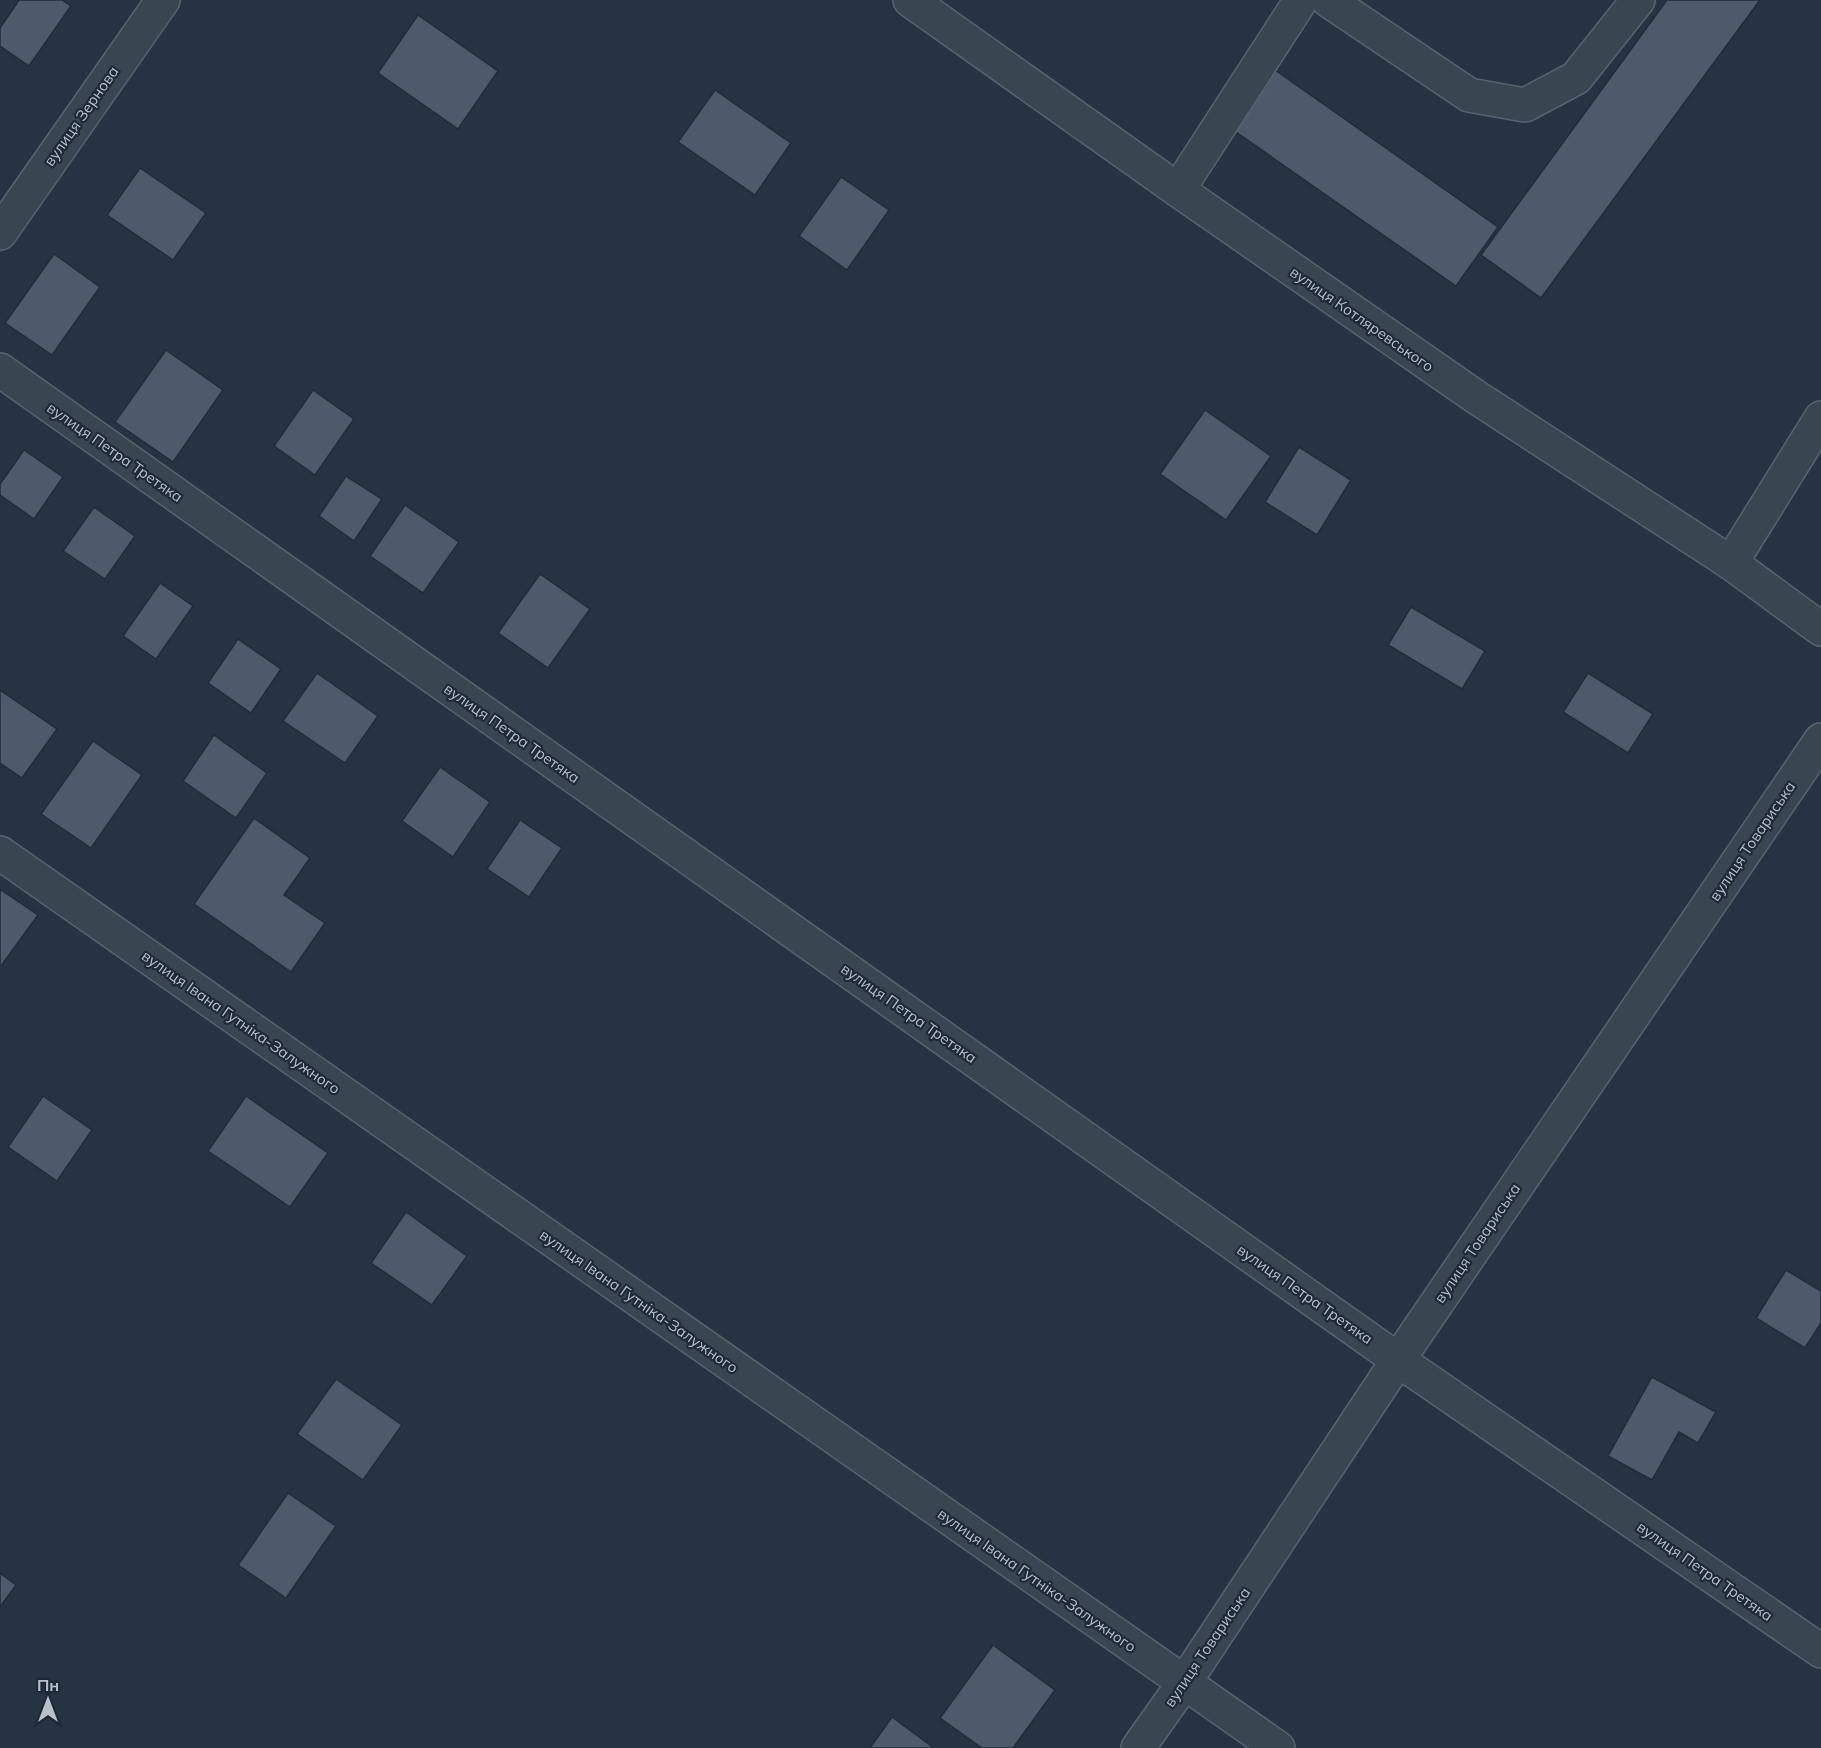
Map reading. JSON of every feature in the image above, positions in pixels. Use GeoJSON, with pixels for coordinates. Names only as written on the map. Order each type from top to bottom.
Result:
{"type":"FeatureCollection","features":[{"type":"Feature","properties":{"kind":"street","name":"вулиця Котляревського"},"geometry":{"type":"LineString","coordinates":[[910,0],[1476,397],[1731,563],[1821,629]]}},
{"type":"Feature","properties":{"kind":"street"},"geometry":{"type":"LineString","coordinates":[[1178,190],[1301,0]]}},
{"type":"Feature","properties":{"kind":"street"},"geometry":{"type":"LineString","coordinates":[[1328,0],[1469,94],[1525,105],[1576,78],[1638,0]]}},
{"type":"Feature","properties":{"kind":"street","name":"вулиця Зернова"},"geometry":{"type":"LineString","coordinates":[[0,233],[154,3]]}},
{"type":"Feature","properties":{"kind":"street","name":"вулиця Петра Третяка"},"geometry":{"type":"LineString","coordinates":[[0,370],[1398,1359],[1821,1651]]}},
{"type":"Feature","properties":{"kind":"street"},"geometry":{"type":"LineString","coordinates":[[1731,563],[1821,418]]}},
{"type":"Feature","properties":{"kind":"street","name":"вулиця Товариська"},"geometry":{"type":"LineString","coordinates":[[1138,1748],[1184,1683],[1398,1359],[1821,740]]}},
{"type":"Feature","properties":{"kind":"street","name":"вулиця Івана Гутніка-Залужного"},"geometry":{"type":"LineString","coordinates":[[0,853],[1278,1748]]}},
{"type":"Feature","properties":{"kind":"building"},"geometry":{"type":"Polygon","coordinates":[[[19,0],[62,0],[71,6],[29,66],[0,46],[0,28],[19,0]]]}},
{"type":"Feature","properties":{"kind":"building"},"geometry":{"type":"Polygon","coordinates":[[[1667,0],[1760,0],[1541,298],[1481,255],[1667,0]]]}},
{"type":"Feature","properties":{"kind":"building"},"geometry":{"type":"Polygon","coordinates":[[[418,15],[498,71],[458,129],[378,73],[418,15]]]}},
{"type":"Feature","properties":{"kind":"building"},"geometry":{"type":"Polygon","coordinates":[[[1268,65],[1498,227],[1456,286],[1226,125],[1268,65]]]}},
{"type":"Feature","properties":{"kind":"building"},"geometry":{"type":"Polygon","coordinates":[[[715,90],[791,143],[755,195],[678,142],[715,90]]]}},
{"type":"Feature","properties":{"kind":"building"},"geometry":{"type":"Polygon","coordinates":[[[140,168],[206,213],[173,260],[107,215],[140,168]]]}},
{"type":"Feature","properties":{"kind":"building"},"geometry":{"type":"Polygon","coordinates":[[[841,177],[889,210],[847,270],[799,236],[841,177]]]}},
{"type":"Feature","properties":{"kind":"building"},"geometry":{"type":"Polygon","coordinates":[[[54,254],[100,287],[52,355],[5,323],[54,254]]]}},
{"type":"Feature","properties":{"kind":"building"},"geometry":{"type":"Polygon","coordinates":[[[166,350],[223,390],[173,462],[115,422],[166,350]]]}},
{"type":"Feature","properties":{"kind":"building"},"geometry":{"type":"Polygon","coordinates":[[[313,390],[354,419],[315,475],[274,446],[313,390]]]}},
{"type":"Feature","properties":{"kind":"building"},"geometry":{"type":"Polygon","coordinates":[[[1205,410],[1271,456],[1226,520],[1160,474],[1205,410]]]}},
{"type":"Feature","properties":{"kind":"building"},"geometry":{"type":"Polygon","coordinates":[[[1299,447],[1351,480],[1317,535],[1265,502],[1299,447]]]}},
{"type":"Feature","properties":{"kind":"building"},"geometry":{"type":"Polygon","coordinates":[[[24,450],[63,477],[34,519],[0,495],[0,484],[24,450]]]}},
{"type":"Feature","properties":{"kind":"building"},"geometry":{"type":"Polygon","coordinates":[[[346,476],[382,499],[354,541],[319,516],[346,476]]]}},
{"type":"Feature","properties":{"kind":"building"},"geometry":{"type":"Polygon","coordinates":[[[405,505],[459,542],[423,593],[370,556],[405,505]]]}},
{"type":"Feature","properties":{"kind":"building"},"geometry":{"type":"Polygon","coordinates":[[[94,507],[135,536],[105,579],[63,551],[94,507]]]}},
{"type":"Feature","properties":{"kind":"building"},"geometry":{"type":"Polygon","coordinates":[[[540,574],[590,609],[548,668],[498,633],[540,574]]]}},
{"type":"Feature","properties":{"kind":"building"},"geometry":{"type":"Polygon","coordinates":[[[160,583],[193,606],[156,659],[123,636],[160,583]]]}},
{"type":"Feature","properties":{"kind":"building"},"geometry":{"type":"Polygon","coordinates":[[[1411,607],[1485,651],[1462,689],[1388,645],[1411,607]]]}},
{"type":"Feature","properties":{"kind":"building"},"geometry":{"type":"Polygon","coordinates":[[[238,639],[281,669],[251,713],[208,683],[238,639]]]}},
{"type":"Feature","properties":{"kind":"building"},"geometry":{"type":"Polygon","coordinates":[[[317,673],[378,716],[345,763],[283,721],[317,673]]]}},
{"type":"Feature","properties":{"kind":"building"},"geometry":{"type":"Polygon","coordinates":[[[1588,673],[1653,714],[1628,753],[1563,712],[1588,673]]]}},
{"type":"Feature","properties":{"kind":"building"},"geometry":{"type":"Polygon","coordinates":[[[0,690],[57,729],[22,778],[0,763],[0,690]]]}},
{"type":"Feature","properties":{"kind":"building"},"geometry":{"type":"Polygon","coordinates":[[[214,735],[267,773],[236,818],[183,781],[214,735]]]}},
{"type":"Feature","properties":{"kind":"building"},"geometry":{"type":"Polygon","coordinates":[[[93,741],[142,775],[91,848],[41,814],[93,741]]]}},
{"type":"Feature","properties":{"kind":"building"},"geometry":{"type":"Polygon","coordinates":[[[440,767],[490,802],[453,857],[402,821],[440,767]]]}},
{"type":"Feature","properties":{"kind":"building"},"geometry":{"type":"Polygon","coordinates":[[[254,818],[310,858],[284,895],[325,923],[291,972],[194,904],[254,818]]]}},
{"type":"Feature","properties":{"kind":"building"},"geometry":{"type":"Polygon","coordinates":[[[520,820],[562,848],[529,897],[487,869],[520,820]]]}},
{"type":"Feature","properties":{"kind":"building"},"geometry":{"type":"Polygon","coordinates":[[[0,889],[38,915],[1,966],[0,965],[0,889]]]}},
{"type":"Feature","properties":{"kind":"building"},"geometry":{"type":"Polygon","coordinates":[[[43,1096],[92,1130],[57,1181],[8,1147],[43,1096]]]}},
{"type":"Feature","properties":{"kind":"building"},"geometry":{"type":"Polygon","coordinates":[[[246,1096],[328,1153],[290,1207],[208,1151],[246,1096]]]}},
{"type":"Feature","properties":{"kind":"building"},"geometry":{"type":"Polygon","coordinates":[[[406,1212],[467,1256],[432,1305],[371,1263],[406,1212]]]}},
{"type":"Feature","properties":{"kind":"building"},"geometry":{"type":"Polygon","coordinates":[[[1786,1270],[1821,1291],[1821,1323],[1805,1348],[1756,1318],[1786,1270]]]}},
{"type":"Feature","properties":{"kind":"building"},"geometry":{"type":"Polygon","coordinates":[[[1652,1377],[1716,1412],[1698,1443],[1679,1432],[1652,1480],[1608,1456],[1652,1377]]]}},
{"type":"Feature","properties":{"kind":"building"},"geometry":{"type":"Polygon","coordinates":[[[336,1379],[402,1425],[363,1480],[297,1434],[336,1379]]]}},
{"type":"Feature","properties":{"kind":"building"},"geometry":{"type":"Polygon","coordinates":[[[288,1493],[336,1526],[286,1598],[238,1565],[288,1493]]]}},
{"type":"Feature","properties":{"kind":"building"},"geometry":{"type":"Polygon","coordinates":[[[0,1573],[16,1585],[0,1607],[0,1573]]]}},
{"type":"Feature","properties":{"kind":"building"},"geometry":{"type":"Polygon","coordinates":[[[993,1645],[1055,1690],[1013,1748],[982,1748],[940,1718],[993,1645]]]}},
{"type":"Feature","properties":{"kind":"building"},"geometry":{"type":"Polygon","coordinates":[[[892,1717],[934,1748],[870,1748],[892,1717]]]}}]}
